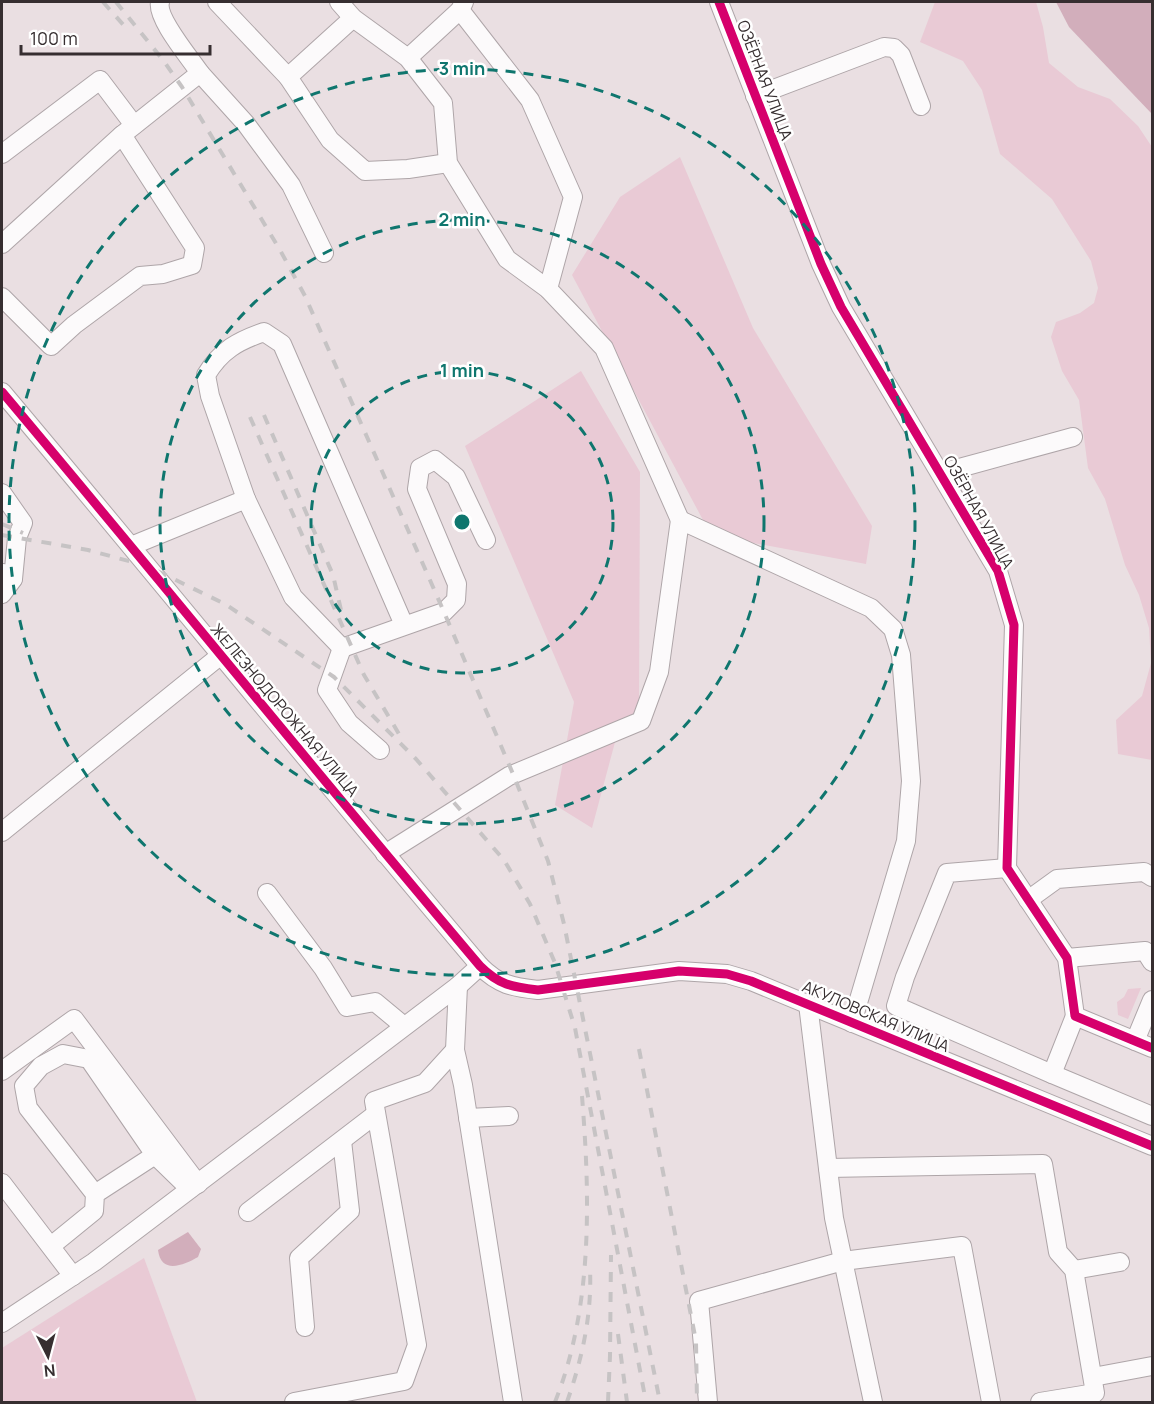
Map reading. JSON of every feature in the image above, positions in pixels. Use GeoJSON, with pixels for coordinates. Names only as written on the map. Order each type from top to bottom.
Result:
{"type":"FeatureCollection","features":[{"type":"Feature","properties":{"kind":"street"},"geometry":{"type":"LineString","coordinates":[[160,2],[159,6],[165,22],[200,73],[246,124],[291,185],[324,254]]}},
{"type":"Feature","properties":{"kind":"street"},"geometry":{"type":"LineString","coordinates":[[218,2],[288,77],[330,140],[365,171],[408,169],[448,163]]}},
{"type":"Feature","properties":{"kind":"street"},"geometry":{"type":"LineString","coordinates":[[339,2],[353,18],[408,58],[443,103],[448,163],[507,260],[548,289],[604,348],[680,520],[659,672],[641,721],[509,776],[385,854]]}},
{"type":"Feature","properties":{"kind":"street","name":"ОЗЁРНАЯ УЛИЦА"},"geometry":{"type":"LineString","coordinates":[[720,2],[821,264],[841,307],[998,571],[1014,625],[1007,868]]}},
{"type":"Feature","properties":{"kind":"street"},"geometry":{"type":"LineString","coordinates":[[408,58],[462,6],[530,100],[573,197],[548,289]]}},
{"type":"Feature","properties":{"kind":"street"},"geometry":{"type":"LineString","coordinates":[[288,77],[353,18]]}},
{"type":"Feature","properties":{"kind":"street"},"geometry":{"type":"LineString","coordinates":[[755,96],[884,47],[894,48],[901,55],[921,106]]}},
{"type":"Feature","properties":{"kind":"street"},"geometry":{"type":"LineString","coordinates":[[2,243],[128,130],[200,73]]}},
{"type":"Feature","properties":{"kind":"street"},"geometry":{"type":"LineString","coordinates":[[2,154],[100,80],[195,248],[192,265],[163,274],[140,276],[74,325],[51,346],[2,297]]}},
{"type":"Feature","properties":{"kind":"street"},"geometry":{"type":"LineString","coordinates":[[342,648],[294,597],[246,499],[210,396],[206,375],[216,358],[243,339],[264,332],[282,344],[404,625]]}},
{"type":"Feature","properties":{"kind":"street","name":"ЖЕЛЕЗНОДОРОЖНАЯ УЛИЦА"},"geometry":{"type":"LineString","coordinates":[[2,392],[480,966],[493,979],[515,987],[538,990],[576,986]]}},
{"type":"Feature","properties":{"kind":"street"},"geometry":{"type":"LineString","coordinates":[[941,473],[1073,437]]}},
{"type":"Feature","properties":{"kind":"street"},"geometry":{"type":"LineString","coordinates":[[380,750],[349,723],[327,690],[342,648],[444,612],[456,600],[457,584],[417,489],[420,468],[435,460],[456,477],[486,540]]}},
{"type":"Feature","properties":{"kind":"street"},"geometry":{"type":"LineString","coordinates":[[2,493],[23,523],[2,594]]}},
{"type":"Feature","properties":{"kind":"street"},"geometry":{"type":"LineString","coordinates":[[131,546],[246,499]]}},
{"type":"Feature","properties":{"kind":"street"},"geometry":{"type":"LineString","coordinates":[[680,520],[872,609],[893,629],[901,655],[911,781],[906,841],[852,1023]]}},
{"type":"Feature","properties":{"kind":"street"},"geometry":{"type":"LineString","coordinates":[[2,832],[221,655]]}},
{"type":"Feature","properties":{"kind":"street"},"geometry":{"type":"LineString","coordinates":[[1052,1074],[1075,1016],[1067,958],[1007,868],[946,873],[896,1006],[1052,1074],[1152,1116]]}},
{"type":"Feature","properties":{"kind":"street"},"geometry":{"type":"LineString","coordinates":[[1028,900],[1057,879],[1144,872],[1152,877]]}},
{"type":"Feature","properties":{"kind":"street"},"geometry":{"type":"LineString","coordinates":[[267,893],[323,968],[347,1007],[375,1002],[404,1026]]}},
{"type":"Feature","properties":{"kind":"street"},"geometry":{"type":"LineString","coordinates":[[1067,958],[1145,951],[1152,962]]}},
{"type":"Feature","properties":{"kind":"street"},"geometry":{"type":"LineString","coordinates":[[2,1323],[94,1262],[458,986],[480,966]]}},
{"type":"Feature","properties":{"kind":"street","name":"АКУЛОВСКАЯ УЛИЦА"},"geometry":{"type":"LineString","coordinates":[[576,986],[680,971],[727,974],[808,1004],[1152,1146]]}},
{"type":"Feature","properties":{"kind":"street"},"geometry":{"type":"LineString","coordinates":[[458,986],[455,1050],[513,1402]]}},
{"type":"Feature","properties":{"kind":"street"},"geometry":{"type":"LineString","coordinates":[[1135,1041],[1152,1000]]}},
{"type":"Feature","properties":{"kind":"street"},"geometry":{"type":"LineString","coordinates":[[808,1004],[834,1218],[873,1402]]}},
{"type":"Feature","properties":{"kind":"street"},"geometry":{"type":"LineString","coordinates":[[1075,1016],[1152,1048]]}},
{"type":"Feature","properties":{"kind":"street"},"geometry":{"type":"LineString","coordinates":[[2,1071],[74,1019],[194,1186]]}},
{"type":"Feature","properties":{"kind":"street"},"geometry":{"type":"LineString","coordinates":[[294,1402],[404,1381],[417,1345],[374,1101],[425,1083],[455,1050]]}},
{"type":"Feature","properties":{"kind":"street"},"geometry":{"type":"LineString","coordinates":[[51,1246],[94,1211],[95,1194],[28,1108],[24,1086],[41,1066],[63,1054],[89,1059],[155,1155],[194,1186]]}},
{"type":"Feature","properties":{"kind":"street"},"geometry":{"type":"LineString","coordinates":[[249,1212],[376,1114]]}},
{"type":"Feature","properties":{"kind":"street"},"geometry":{"type":"LineString","coordinates":[[468,1118],[509,1116]]}},
{"type":"Feature","properties":{"kind":"street"},"geometry":{"type":"LineString","coordinates":[[305,1327],[299,1258],[350,1211],[342,1141]]}},
{"type":"Feature","properties":{"kind":"street"},"geometry":{"type":"LineString","coordinates":[[95,1194],[155,1155]]}},
{"type":"Feature","properties":{"kind":"street"},"geometry":{"type":"LineString","coordinates":[[828,1168],[1043,1164],[1058,1251],[1074,1270],[1095,1393],[1040,1402]]}},
{"type":"Feature","properties":{"kind":"street"},"geometry":{"type":"LineString","coordinates":[[2,1183],[73,1276]]}},
{"type":"Feature","properties":{"kind":"street"},"geometry":{"type":"LineString","coordinates":[[708,1402],[699,1301],[843,1261],[962,1246],[991,1402]]}},
{"type":"Feature","properties":{"kind":"street"},"geometry":{"type":"LineString","coordinates":[[1074,1270],[1120,1262]]}},
{"type":"Feature","properties":{"kind":"street"},"geometry":{"type":"LineString","coordinates":[[1093,1377],[1152,1366]]}},
{"type":"Feature","properties":{"kind":"shaded area"},"geometry":{"type":"Polygon","coordinates":[[[935,2],[1036,2],[1049,63],[1078,87],[1110,99],[1138,126],[1152,147],[1152,760],[1118,754],[1116,720],[1142,696],[1151,663],[1149,628],[1139,595],[1125,565],[1105,499],[1088,468],[1079,400],[1062,371],[1051,337],[1056,322],[1080,313],[1094,303],[1098,288],[1091,261],[1052,199],[1000,154],[982,90],[963,61],[920,42],[935,2]]]}},
{"type":"Feature","properties":{"kind":"shaded area"},"geometry":{"type":"Polygon","coordinates":[[[1056,2],[1152,2],[1152,114],[1069,27],[1056,2]]]}},
{"type":"Feature","properties":{"kind":"shaded area"},"geometry":{"type":"Polygon","coordinates":[[[680,157],[753,328],[872,526],[866,564],[711,535],[572,275],[620,197],[680,157]]]}},
{"type":"Feature","properties":{"kind":"shaded area"},"geometry":{"type":"Polygon","coordinates":[[[581,371],[640,472],[639,711],[618,731],[592,828],[555,805],[574,702],[465,446],[581,371]]]}},
{"type":"Feature","properties":{"kind":"shaded area"},"geometry":{"type":"Polygon","coordinates":[[[1141,988],[1128,1019],[1118,1015],[1117,1002],[1124,997],[1128,989],[1141,988]]]}},
{"type":"Feature","properties":{"kind":"shaded area"},"geometry":{"type":"Polygon","coordinates":[[[188,1232],[201,1249],[198,1257],[180,1265],[164,1263],[158,1250],[188,1232]]]}},
{"type":"Feature","properties":{"kind":"shaded area"},"geometry":{"type":"Polygon","coordinates":[[[144,1258],[197,1402],[2,1402],[2,1348],[144,1258]]]}},
{"type":"Feature","properties":{"kind":"railway"},"geometry":{"type":"LineString","coordinates":[[103,2],[127,29]]}},
{"type":"Feature","properties":{"kind":"railway"},"geometry":{"type":"LineString","coordinates":[[116,2],[182,87],[305,296],[444,612],[548,861],[564,924],[660,1402]]}},
{"type":"Feature","properties":{"kind":"railway"},"geometry":{"type":"LineString","coordinates":[[264,415],[333,575],[341,610]]}},
{"type":"Feature","properties":{"kind":"railway"},"geometry":{"type":"LineString","coordinates":[[250,417],[364,675],[399,734]]}},
{"type":"Feature","properties":{"kind":"railway"},"geometry":{"type":"LineString","coordinates":[[2,524],[23,533]]}},
{"type":"Feature","properties":{"kind":"railway"},"geometry":{"type":"LineString","coordinates":[[2,535],[88,550],[147,566],[225,604],[334,677],[416,759],[504,860],[530,904],[555,963],[575,1028],[646,1402]]}},
{"type":"Feature","properties":{"kind":"railway"},"geometry":{"type":"LineString","coordinates":[[639,1049],[696,1341],[697,1402]]}},
{"type":"Feature","properties":{"kind":"railway"},"geometry":{"type":"LineString","coordinates":[[555,1402],[576,1328],[586,1251],[585,1134],[582,1096]]}},
{"type":"Feature","properties":{"kind":"railway"},"geometry":{"type":"LineString","coordinates":[[608,1402],[611,1255]]}},
{"type":"Feature","properties":{"kind":"railway"},"geometry":{"type":"LineString","coordinates":[[567,1402],[585,1337],[590,1269]]}},
{"type":"Feature","properties":{"kind":"railway"},"geometry":{"type":"LineString","coordinates":[[618,1334],[627,1402]]}},
{"type":"Feature","properties":{"kind":"cycle path"},"geometry":{"type":"LineString","coordinates":[[719,2],[821,264],[841,307],[998,571],[1014,625],[1007,868],[1067,958],[1075,1016],[1152,1048]]}},
{"type":"Feature","properties":{"kind":"cycle path"},"geometry":{"type":"LineString","coordinates":[[2,392],[420,895],[480,966],[493,977],[513,986],[538,990],[679,971],[727,974],[751,981],[1152,1146]]}}]}
